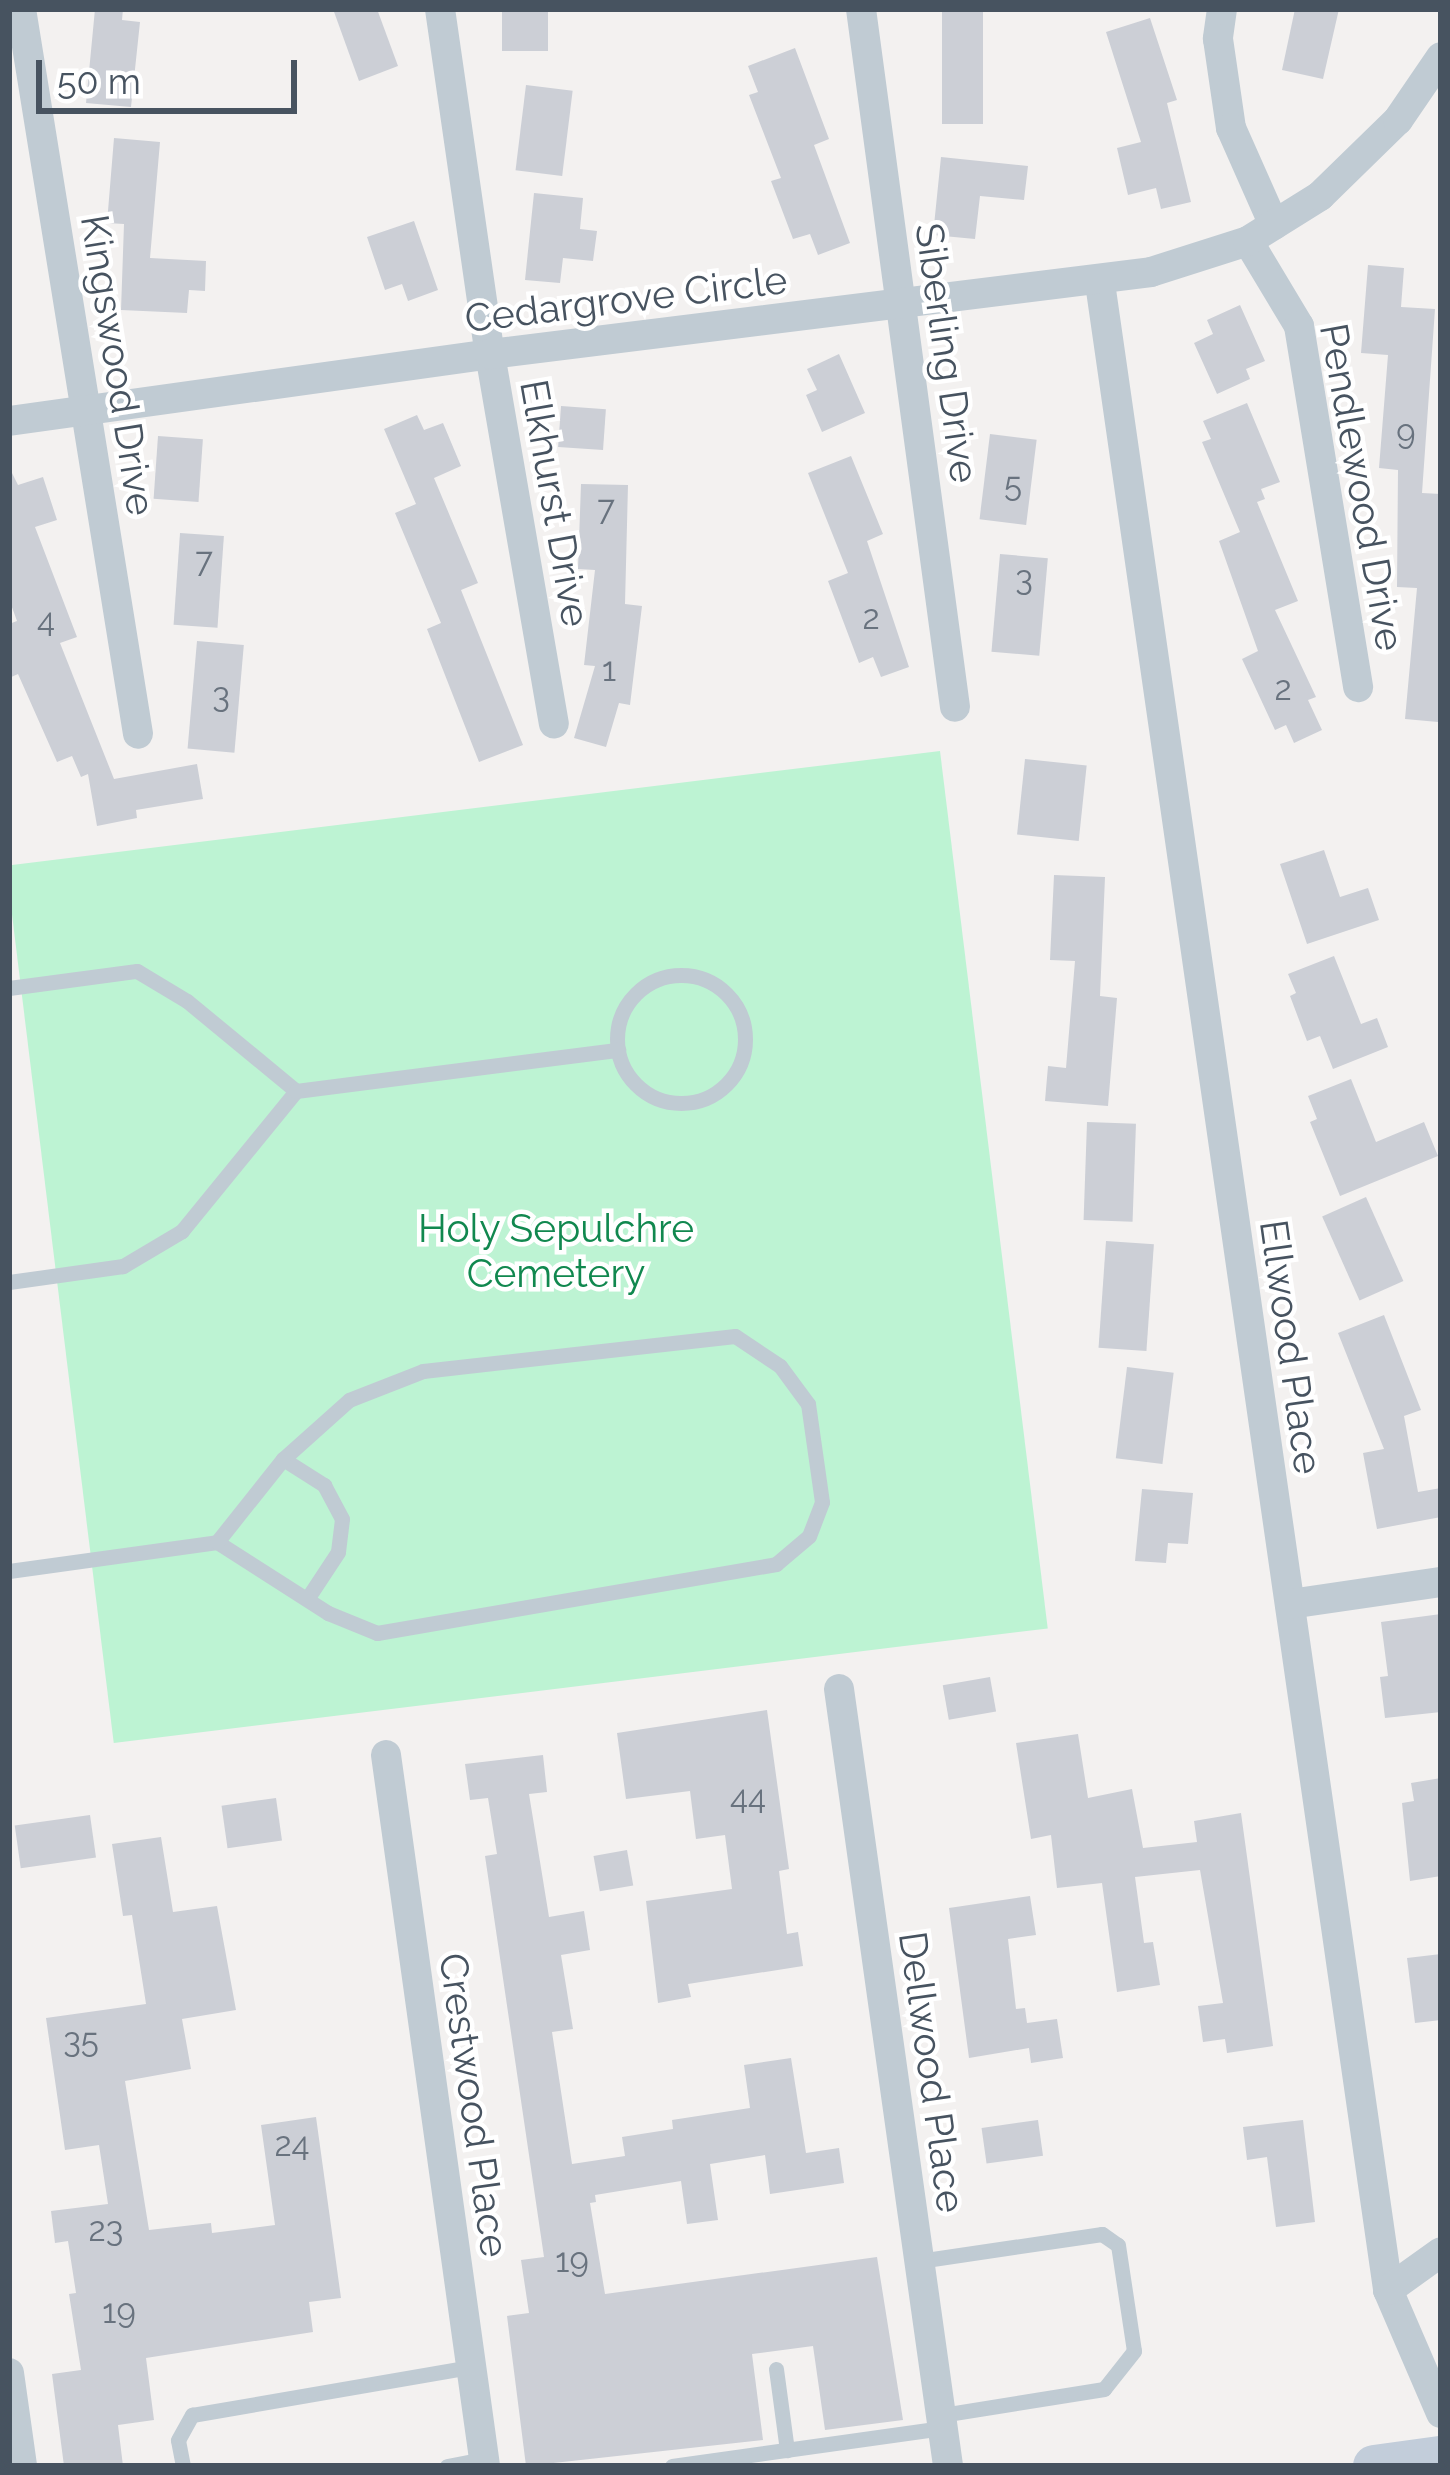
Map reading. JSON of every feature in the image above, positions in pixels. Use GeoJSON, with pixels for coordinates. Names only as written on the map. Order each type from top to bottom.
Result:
{"type":"FeatureCollection","features":[{"type":"Feature","properties":{"kind":"main road"},"geometry":{"type":"LineString","coordinates":[[1374,2466],[1441,2457]]}},
{"type":"Feature","properties":{"kind":"street","name":"Kingswood Drive"},"geometry":{"type":"LineString","coordinates":[[20,9],[138,734]]}},
{"type":"Feature","properties":{"kind":"street","name":"Elkhurst Drive"},"geometry":{"type":"LineString","coordinates":[[440,9],[490,354],[554,724]]}},
{"type":"Feature","properties":{"kind":"street","name":"Siberling Drive"},"geometry":{"type":"LineString","coordinates":[[861,9],[955,707]]}},
{"type":"Feature","properties":{"kind":"street","name":"Pendlewood Drive"},"geometry":{"type":"LineString","coordinates":[[1222,9],[1218,39],[1231,128],[1261,233],[1299,326],[1358,687]]}},
{"type":"Feature","properties":{"kind":"street","name":"Cedargrove Circle"},"geometry":{"type":"LineString","coordinates":[[9,421],[490,354],[1100,283],[1261,233],[1362,161],[1398,120],[1441,57]]}},
{"type":"Feature","properties":{"kind":"street","name":"Ellwood Place"},"geometry":{"type":"LineString","coordinates":[[1100,283],[1388,2290],[1441,2413]]}},
{"type":"Feature","properties":{"kind":"street"},"geometry":{"type":"LineString","coordinates":[[1290,1604],[1441,1582]]}},
{"type":"Feature","properties":{"kind":"street","name":"Dellwood Place"},"geometry":{"type":"LineString","coordinates":[[839,1689],[948,2466]]}},
{"type":"Feature","properties":{"kind":"street","name":"Crestwood Place"},"geometry":{"type":"LineString","coordinates":[[386,1755],[484,2462]]}},
{"type":"Feature","properties":{"kind":"street"},"geometry":{"type":"LineString","coordinates":[[1388,2290],[1441,2252]]}},
{"type":"Feature","properties":{"kind":"street"},"geometry":{"type":"LineString","coordinates":[[10,2386],[22,2466]]}},
{"type":"Feature","properties":{"kind":"lane"},"geometry":{"type":"LineString","coordinates":[[9,988],[137,971],[187,1001],[296,1091]]}},
{"type":"Feature","properties":{"kind":"lane"},"geometry":{"type":"LineString","coordinates":[[670,976],[716,984],[732,998],[745,1028],[745,1050],[731,1080],[693,1102],[670,1102],[643,1090],[628,1074],[618,1050],[618,1028],[636,993],[670,976]]}},
{"type":"Feature","properties":{"kind":"lane"},"geometry":{"type":"LineString","coordinates":[[9,1282],[123,1266],[182,1231],[296,1091],[618,1050]]}},
{"type":"Feature","properties":{"kind":"lane"},"geometry":{"type":"LineString","coordinates":[[9,1571],[217,1542],[307,1599],[377,1634],[776,1564],[809,1536],[822,1502],[808,1404],[780,1366],[735,1336],[423,1371],[349,1400],[284,1459],[217,1542]]}},
{"type":"Feature","properties":{"kind":"lane"},"geometry":{"type":"LineString","coordinates":[[284,1459],[324,1485],[343,1520],[338,1552],[307,1599]]}},
{"type":"Feature","properties":{"kind":"lane"},"geometry":{"type":"LineString","coordinates":[[672,2466],[787,2450],[1104,2389],[1134,2351],[1118,2245],[1102,2234],[920,2261]]}},
{"type":"Feature","properties":{"kind":"lane"},"geometry":{"type":"LineString","coordinates":[[183,2466],[178,2440],[192,2415],[471,2367]]}},
{"type":"Feature","properties":{"kind":"lane"},"geometry":{"type":"LineString","coordinates":[[776,2369],[787,2450]]}},
{"type":"Feature","properties":{"kind":"lane"},"geometry":{"type":"LineString","coordinates":[[447,2466],[484,2462]]}},
{"type":"Feature","properties":{"kind":"green space","name":"Holy Sepulchre Cemetery"},"geometry":{"type":"Polygon","coordinates":[[[940,751],[1048,1628],[114,1743],[9,865],[940,751]]]}},
{"type":"Feature","properties":{"kind":"building"},"geometry":{"type":"Polygon","coordinates":[[[95,9],[123,9],[122,20],[140,22],[131,107],[86,103],[95,9]]]}},
{"type":"Feature","properties":{"kind":"building"},"geometry":{"type":"Polygon","coordinates":[[[333,9],[377,9],[398,66],[359,81],[333,9]]]}},
{"type":"Feature","properties":{"kind":"building"},"geometry":{"type":"Polygon","coordinates":[[[502,9],[548,9],[548,51],[502,51],[502,9]]]}},
{"type":"Feature","properties":{"kind":"building"},"geometry":{"type":"Polygon","coordinates":[[[942,9],[983,9],[983,124],[942,124],[942,9]]]}},
{"type":"Feature","properties":{"kind":"building"},"geometry":{"type":"Polygon","coordinates":[[[1295,9],[1339,9],[1323,79],[1282,70],[1295,9]]]}},
{"type":"Feature","properties":{"kind":"building"},"geometry":{"type":"Polygon","coordinates":[[[1150,18],[1177,100],[1167,103],[1191,202],[1161,209],[1156,188],[1128,195],[1117,148],[1141,142],[1106,32],[1150,18]]]}},
{"type":"Feature","properties":{"kind":"building"},"geometry":{"type":"Polygon","coordinates":[[[795,48],[829,139],[814,145],[850,243],[818,255],[810,234],[793,239],[771,181],[781,178],[749,95],[758,92],[748,66],[795,48]]]}},
{"type":"Feature","properties":{"kind":"building"},"geometry":{"type":"Polygon","coordinates":[[[526,85],[573,91],[562,176],[516,170],[526,85]]]}},
{"type":"Feature","properties":{"kind":"building"},"geometry":{"type":"Polygon","coordinates":[[[114,138],[160,142],[150,258],[206,261],[205,291],[189,290],[187,313],[121,310],[124,224],[107,223],[114,138]]]}},
{"type":"Feature","properties":{"kind":"building"},"geometry":{"type":"Polygon","coordinates":[[[941,157],[1028,166],[1024,200],[980,196],[975,239],[933,235],[941,157]]]}},
{"type":"Feature","properties":{"kind":"building"},"geometry":{"type":"Polygon","coordinates":[[[534,193],[583,198],[580,229],[597,231],[593,261],[563,258],[560,283],[525,280],[534,193]]]}},
{"type":"Feature","properties":{"kind":"building"},"geometry":{"type":"Polygon","coordinates":[[[414,221],[438,290],[408,301],[402,284],[385,290],[367,237],[414,221]]]}},
{"type":"Feature","properties":{"kind":"building"},"geometry":{"type":"Polygon","coordinates":[[[1368,265],[1404,268],[1401,307],[1435,309],[1422,493],[1441,494],[1438,722],[1405,719],[1417,588],[1397,587],[1398,470],[1379,468],[1388,355],[1361,353],[1368,265]]]}},
{"type":"Feature","properties":{"kind":"building"},"geometry":{"type":"Polygon","coordinates":[[[1240,305],[1265,361],[1246,369],[1250,379],[1217,394],[1194,343],[1213,334],[1207,320],[1240,305]]]}},
{"type":"Feature","properties":{"kind":"building"},"geometry":{"type":"Polygon","coordinates":[[[839,354],[865,413],[822,432],[806,395],[817,390],[807,369],[839,354]]]}},
{"type":"Feature","properties":{"kind":"building"},"geometry":{"type":"Polygon","coordinates":[[[1247,403],[1280,482],[1261,489],[1265,499],[1257,502],[1298,601],[1275,610],[1316,697],[1308,700],[1322,730],[1294,743],[1286,725],[1275,730],[1242,659],[1258,651],[1219,541],[1240,532],[1202,442],[1211,439],[1203,421],[1247,403]]]}},
{"type":"Feature","properties":{"kind":"building"},"geometry":{"type":"Polygon","coordinates":[[[561,406],[606,409],[603,450],[558,447],[561,406]]]}},
{"type":"Feature","properties":{"kind":"building"},"geometry":{"type":"Polygon","coordinates":[[[417,415],[424,430],[443,423],[461,466],[434,478],[478,583],[461,590],[523,745],[479,762],[427,629],[441,623],[395,513],[416,504],[384,429],[417,415]]]}},
{"type":"Feature","properties":{"kind":"building"},"geometry":{"type":"Polygon","coordinates":[[[990,434],[1037,440],[1026,525],[980,519],[990,434]]]}},
{"type":"Feature","properties":{"kind":"building"},"geometry":{"type":"Polygon","coordinates":[[[158,436],[203,439],[198,502],[154,499],[158,436]]]}},
{"type":"Feature","properties":{"kind":"building"},"geometry":{"type":"Polygon","coordinates":[[[851,456],[883,534],[867,541],[909,667],[881,677],[873,657],[859,663],[828,581],[848,573],[808,473],[851,456]]]}},
{"type":"Feature","properties":{"kind":"building"},"geometry":{"type":"Polygon","coordinates":[[[9,467],[18,485],[43,477],[57,520],[35,527],[77,637],[60,643],[114,779],[197,764],[203,799],[136,810],[137,818],[97,826],[88,774],[81,777],[72,756],[57,762],[18,674],[9,678],[9,624],[17,621],[9,599],[9,467]]]}},
{"type":"Feature","properties":{"kind":"building"},"geometry":{"type":"Polygon","coordinates":[[[581,484],[628,485],[625,604],[642,606],[630,705],[619,703],[606,747],[574,738],[595,666],[584,665],[595,570],[578,569],[581,484]]]}},
{"type":"Feature","properties":{"kind":"building"},"geometry":{"type":"Polygon","coordinates":[[[180,533],[224,536],[217,628],[174,625],[180,533]]]}},
{"type":"Feature","properties":{"kind":"building"},"geometry":{"type":"Polygon","coordinates":[[[1000,554],[1048,558],[1039,656],[991,652],[1000,554]]]}},
{"type":"Feature","properties":{"kind":"building"},"geometry":{"type":"Polygon","coordinates":[[[197,641],[244,645],[234,753],[188,749],[197,641]]]}},
{"type":"Feature","properties":{"kind":"building"},"geometry":{"type":"Polygon","coordinates":[[[1025,759],[1087,765],[1079,841],[1017,835],[1025,759]]]}},
{"type":"Feature","properties":{"kind":"building"},"geometry":{"type":"Polygon","coordinates":[[[1324,850],[1340,897],[1368,888],[1379,920],[1307,944],[1280,864],[1324,850]]]}},
{"type":"Feature","properties":{"kind":"building"},"geometry":{"type":"Polygon","coordinates":[[[1054,875],[1105,877],[1100,996],[1117,998],[1108,1106],[1045,1101],[1048,1066],[1066,1068],[1075,961],[1050,960],[1054,875]]]}},
{"type":"Feature","properties":{"kind":"building"},"geometry":{"type":"Polygon","coordinates":[[[1334,956],[1361,1024],[1377,1018],[1388,1047],[1333,1069],[1320,1036],[1307,1041],[1290,996],[1296,993],[1288,974],[1334,956]]]}},
{"type":"Feature","properties":{"kind":"building"},"geometry":{"type":"Polygon","coordinates":[[[1351,1079],[1376,1142],[1424,1122],[1438,1156],[1340,1196],[1310,1122],[1317,1119],[1308,1096],[1351,1079]]]}},
{"type":"Feature","properties":{"kind":"building"},"geometry":{"type":"Polygon","coordinates":[[[1087,1122],[1136,1124],[1133,1222],[1084,1220],[1087,1122]]]}},
{"type":"Feature","properties":{"kind":"building"},"geometry":{"type":"Polygon","coordinates":[[[1366,1197],[1403,1281],[1360,1301],[1322,1217],[1366,1197]]]}},
{"type":"Feature","properties":{"kind":"building"},"geometry":{"type":"Polygon","coordinates":[[[1106,1241],[1154,1244],[1146,1351],[1099,1348],[1106,1241]]]}},
{"type":"Feature","properties":{"kind":"building"},"geometry":{"type":"Polygon","coordinates":[[[1384,1315],[1421,1410],[1404,1416],[1418,1492],[1441,1488],[1441,1517],[1377,1529],[1363,1453],[1384,1449],[1338,1333],[1384,1315]]]}},
{"type":"Feature","properties":{"kind":"building"},"geometry":{"type":"Polygon","coordinates":[[[1127,1367],[1174,1373],[1162,1464],[1116,1458],[1127,1367]]]}},
{"type":"Feature","properties":{"kind":"building"},"geometry":{"type":"Polygon","coordinates":[[[1142,1489],[1193,1493],[1188,1544],[1168,1543],[1166,1563],[1135,1561],[1142,1489]]]}},
{"type":"Feature","properties":{"kind":"building"},"geometry":{"type":"Polygon","coordinates":[[[1441,1614],[1441,1712],[1385,1718],[1380,1677],[1388,1676],[1381,1622],[1441,1614]]]}},
{"type":"Feature","properties":{"kind":"building"},"geometry":{"type":"Polygon","coordinates":[[[990,1677],[996,1711],[949,1720],[943,1685],[990,1677]]]}},
{"type":"Feature","properties":{"kind":"building"},"geometry":{"type":"Polygon","coordinates":[[[767,1710],[789,1869],[779,1871],[787,1934],[798,1932],[803,1966],[688,1984],[691,1997],[658,2003],[646,1901],[732,1889],[725,1835],[696,1839],[690,1791],[626,1799],[617,1733],[767,1710]]]}},
{"type":"Feature","properties":{"kind":"building"},"geometry":{"type":"Polygon","coordinates":[[[1078,1734],[1088,1798],[1132,1789],[1143,1848],[1197,1842],[1194,1821],[1241,1813],[1273,2046],[1227,2053],[1225,2039],[1203,2042],[1198,2006],[1223,2003],[1200,1870],[1135,1877],[1144,1943],[1153,1942],[1160,1985],[1117,1992],[1102,1883],[1057,1888],[1051,1835],[1031,1839],[1016,1743],[1078,1734]]]}},
{"type":"Feature","properties":{"kind":"building"},"geometry":{"type":"Polygon","coordinates":[[[543,1755],[547,1792],[529,1794],[549,1917],[584,1911],[590,1950],[561,1955],[573,2029],[552,2032],[572,2164],[625,2156],[622,2137],[673,2129],[672,2120],[750,2108],[744,2065],[791,2058],[806,2153],[839,2148],[844,2183],[770,2194],[765,2155],[710,2164],[718,2220],[687,2224],[681,2181],[595,2195],[596,2202],[590,2203],[605,2294],[877,2257],[903,2420],[825,2430],[813,2346],[752,2354],[763,2440],[526,2466],[507,2316],[529,2313],[521,2260],[544,2257],[485,1856],[497,1854],[488,1798],[470,1800],[465,1764],[543,1755]]]}},
{"type":"Feature","properties":{"kind":"building"},"geometry":{"type":"Polygon","coordinates":[[[1441,1778],[1441,1876],[1410,1881],[1402,1803],[1414,1801],[1411,1783],[1441,1778]]]}},
{"type":"Feature","properties":{"kind":"building"},"geometry":{"type":"Polygon","coordinates":[[[276,1798],[282,1841],[228,1848],[222,1806],[276,1798]]]}},
{"type":"Feature","properties":{"kind":"building"},"geometry":{"type":"Polygon","coordinates":[[[90,1815],[96,1858],[21,1868],[15,1826],[90,1815]]]}},
{"type":"Feature","properties":{"kind":"building"},"geometry":{"type":"Polygon","coordinates":[[[161,1837],[173,1912],[217,1906],[236,2010],[182,2019],[191,2069],[125,2081],[149,2230],[211,2223],[212,2233],[275,2225],[261,2125],[316,2117],[341,2298],[309,2302],[313,2332],[146,2358],[154,2420],[118,2425],[123,2466],[64,2466],[52,2374],[81,2370],[69,2294],[76,2293],[68,2241],[55,2243],[51,2211],[108,2204],[99,2145],[65,2150],[46,2018],[146,2004],[132,1915],[123,1916],[112,1844],[161,1837]]]}},
{"type":"Feature","properties":{"kind":"building"},"geometry":{"type":"Polygon","coordinates":[[[627,1850],[633,1885],[600,1891],[594,1856],[627,1850]]]}},
{"type":"Feature","properties":{"kind":"building"},"geometry":{"type":"Polygon","coordinates":[[[1030,1896],[1036,1935],[1008,1939],[1016,2009],[1025,2008],[1027,2023],[1057,2019],[1063,2058],[1031,2063],[1029,2048],[969,2058],[949,1908],[1030,1896]]]}},
{"type":"Feature","properties":{"kind":"building"},"geometry":{"type":"Polygon","coordinates":[[[1441,1954],[1441,2020],[1415,2023],[1407,1958],[1441,1954]]]}},
{"type":"Feature","properties":{"kind":"building"},"geometry":{"type":"Polygon","coordinates":[[[1038,2120],[1043,2156],[987,2164],[982,2128],[1038,2120]]]}},
{"type":"Feature","properties":{"kind":"building"},"geometry":{"type":"Polygon","coordinates":[[[1303,2120],[1315,2222],[1276,2227],[1267,2157],[1247,2160],[1243,2127],[1303,2120]]]}}]}
